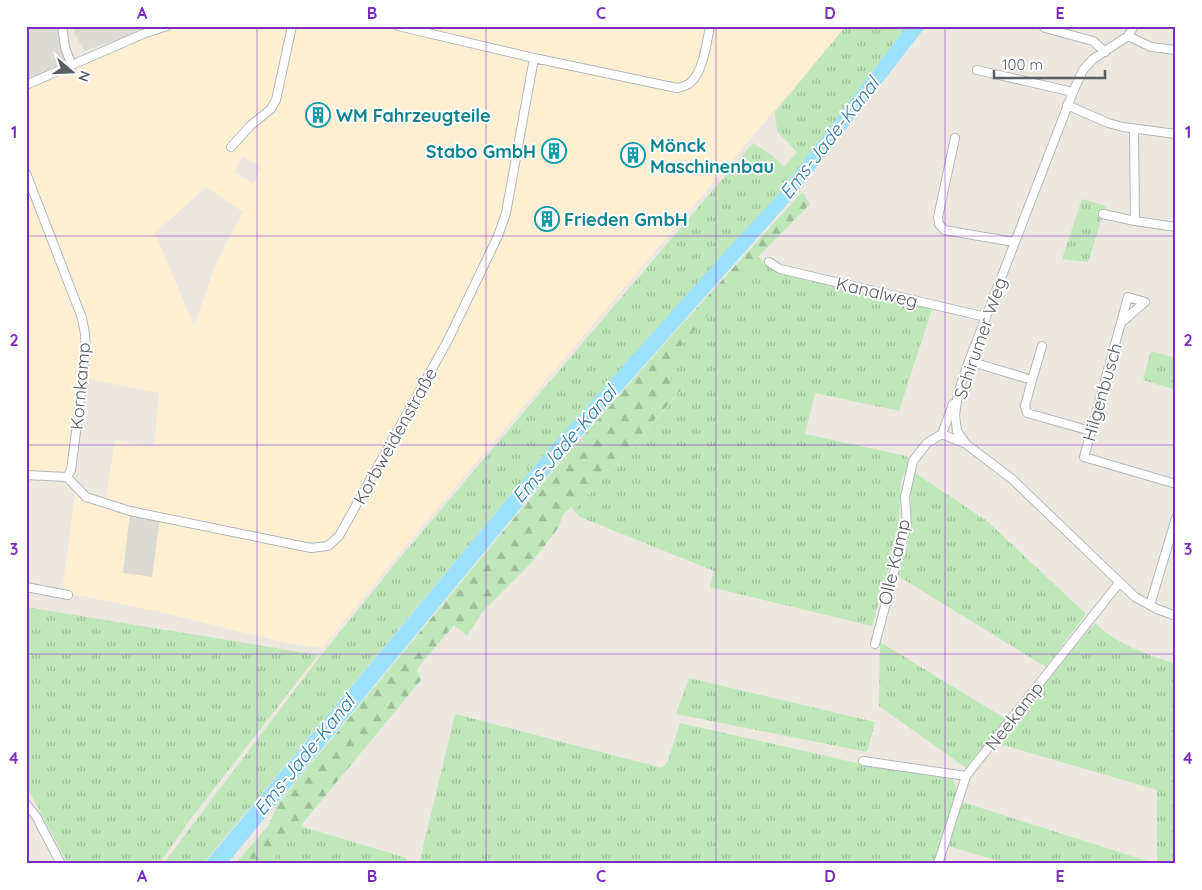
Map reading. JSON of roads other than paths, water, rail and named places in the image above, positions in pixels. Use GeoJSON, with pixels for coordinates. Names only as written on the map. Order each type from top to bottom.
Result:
{"type":"FeatureCollection","features":[{"type":"Feature","properties":{"kind":"street"},"geometry":{"type":"LineString","coordinates":[[62,26],[65,47],[71,64]]}},
{"type":"Feature","properties":{"kind":"street"},"geometry":{"type":"LineString","coordinates":[[26,85],[71,64],[167,26]]}},
{"type":"Feature","properties":{"kind":"street"},"geometry":{"type":"LineString","coordinates":[[231,147],[251,125],[271,109],[276,100],[292,26]]}},
{"type":"Feature","properties":{"kind":"street"},"geometry":{"type":"LineString","coordinates":[[398,26],[534,58],[677,88],[686,86],[693,80],[700,66],[710,26]]}},
{"type":"Feature","properties":{"kind":"street"},"geometry":{"type":"LineString","coordinates":[[1043,26],[1093,41],[1105,52]]}},
{"type":"Feature","properties":{"kind":"street","name":"Schirumer Weg"},"geometry":{"type":"LineString","coordinates":[[1134,26],[1128,36],[1093,59],[1083,70],[1067,105],[969,361],[958,393],[955,415],[958,431],[966,444],[1012,479],[1135,597],[1176,616]]}},
{"type":"Feature","properties":{"kind":"street"},"geometry":{"type":"LineString","coordinates":[[1128,36],[1139,43],[1151,47],[1176,50]]}},
{"type":"Feature","properties":{"kind":"street","name":"Korbweidenstraße"},"geometry":{"type":"LineString","coordinates":[[66,477],[86,497],[160,518],[311,548],[328,546],[340,536],[448,340],[498,236],[506,213],[534,58]]}},
{"type":"Feature","properties":{"kind":"street"},"geometry":{"type":"LineString","coordinates":[[977,70],[1073,92]]}},
{"type":"Feature","properties":{"kind":"street"},"geometry":{"type":"LineString","coordinates":[[1067,105],[1108,122],[1134,130],[1176,134]]}},
{"type":"Feature","properties":{"kind":"street"},"geometry":{"type":"LineString","coordinates":[[1134,130],[1135,221]]}},
{"type":"Feature","properties":{"kind":"street"},"geometry":{"type":"LineString","coordinates":[[955,138],[938,217],[939,224],[944,230],[1014,242]]}},
{"type":"Feature","properties":{"kind":"street","name":"Kornkamp"},"geometry":{"type":"LineString","coordinates":[[26,174],[82,318],[85,334],[86,350],[80,406],[71,470],[66,477]]}},
{"type":"Feature","properties":{"kind":"street"},"geometry":{"type":"LineString","coordinates":[[1103,214],[1135,221],[1176,226]]}},
{"type":"Feature","properties":{"kind":"street","name":"Kanalweg"},"geometry":{"type":"LineString","coordinates":[[769,262],[780,269],[986,317]]}},
{"type":"Feature","properties":{"kind":"street","name":"Hilgenbusch"},"geometry":{"type":"LineString","coordinates":[[1122,322],[1084,457],[1176,484]]}},
{"type":"Feature","properties":{"kind":"street"},"geometry":{"type":"LineString","coordinates":[[1042,346],[1024,406],[1027,413],[1091,431]]}},
{"type":"Feature","properties":{"kind":"street"},"geometry":{"type":"LineString","coordinates":[[969,361],[1032,380]]}},
{"type":"Feature","properties":{"kind":"street"},"geometry":{"type":"LineString","coordinates":[[958,393],[942,434],[966,444]]}},
{"type":"Feature","properties":{"kind":"street","name":"Olle Kamp"},"geometry":{"type":"LineString","coordinates":[[875,644],[906,524],[905,497],[913,462],[927,443],[942,434]]}},
{"type":"Feature","properties":{"kind":"street"},"geometry":{"type":"LineString","coordinates":[[26,475],[66,477]]}},
{"type":"Feature","properties":{"kind":"street"},"geometry":{"type":"LineString","coordinates":[[1150,605],[1172,547],[1176,518]]}},
{"type":"Feature","properties":{"kind":"street","name":"Neekamp"},"geometry":{"type":"LineString","coordinates":[[938,864],[966,776],[1119,583]]}},
{"type":"Feature","properties":{"kind":"street"},"geometry":{"type":"LineString","coordinates":[[26,587],[68,595]]}},
{"type":"Feature","properties":{"kind":"street"},"geometry":{"type":"LineString","coordinates":[[863,761],[966,776]]}},
{"type":"Feature","properties":{"kind":"street"},"geometry":{"type":"LineString","coordinates":[[26,804],[36,816],[61,864]]}},
{"type":"Feature","properties":{"kind":"water","name":"Ems-Jade-Kanal"},"geometry":{"type":"Polygon","coordinates":[[[907,26],[926,26],[791,200],[562,458],[227,864],[204,864],[547,451],[777,196],[907,26]]]}},
{"type":"Feature","properties":{"kind":"place","name":"WM Fahrzeugteile"},"geometry":{"type":"Point","coordinates":[318,115]}},
{"type":"Feature","properties":{"kind":"place","name":"Stabo GmbH"},"geometry":{"type":"Point","coordinates":[554,151]}},
{"type":"Feature","properties":{"kind":"place","name":"Mönck Maschinenbau"},"geometry":{"type":"Point","coordinates":[633,155]}},
{"type":"Feature","properties":{"kind":"place","name":"Frieden GmbH"},"geometry":{"type":"Point","coordinates":[547,219]}}]}
